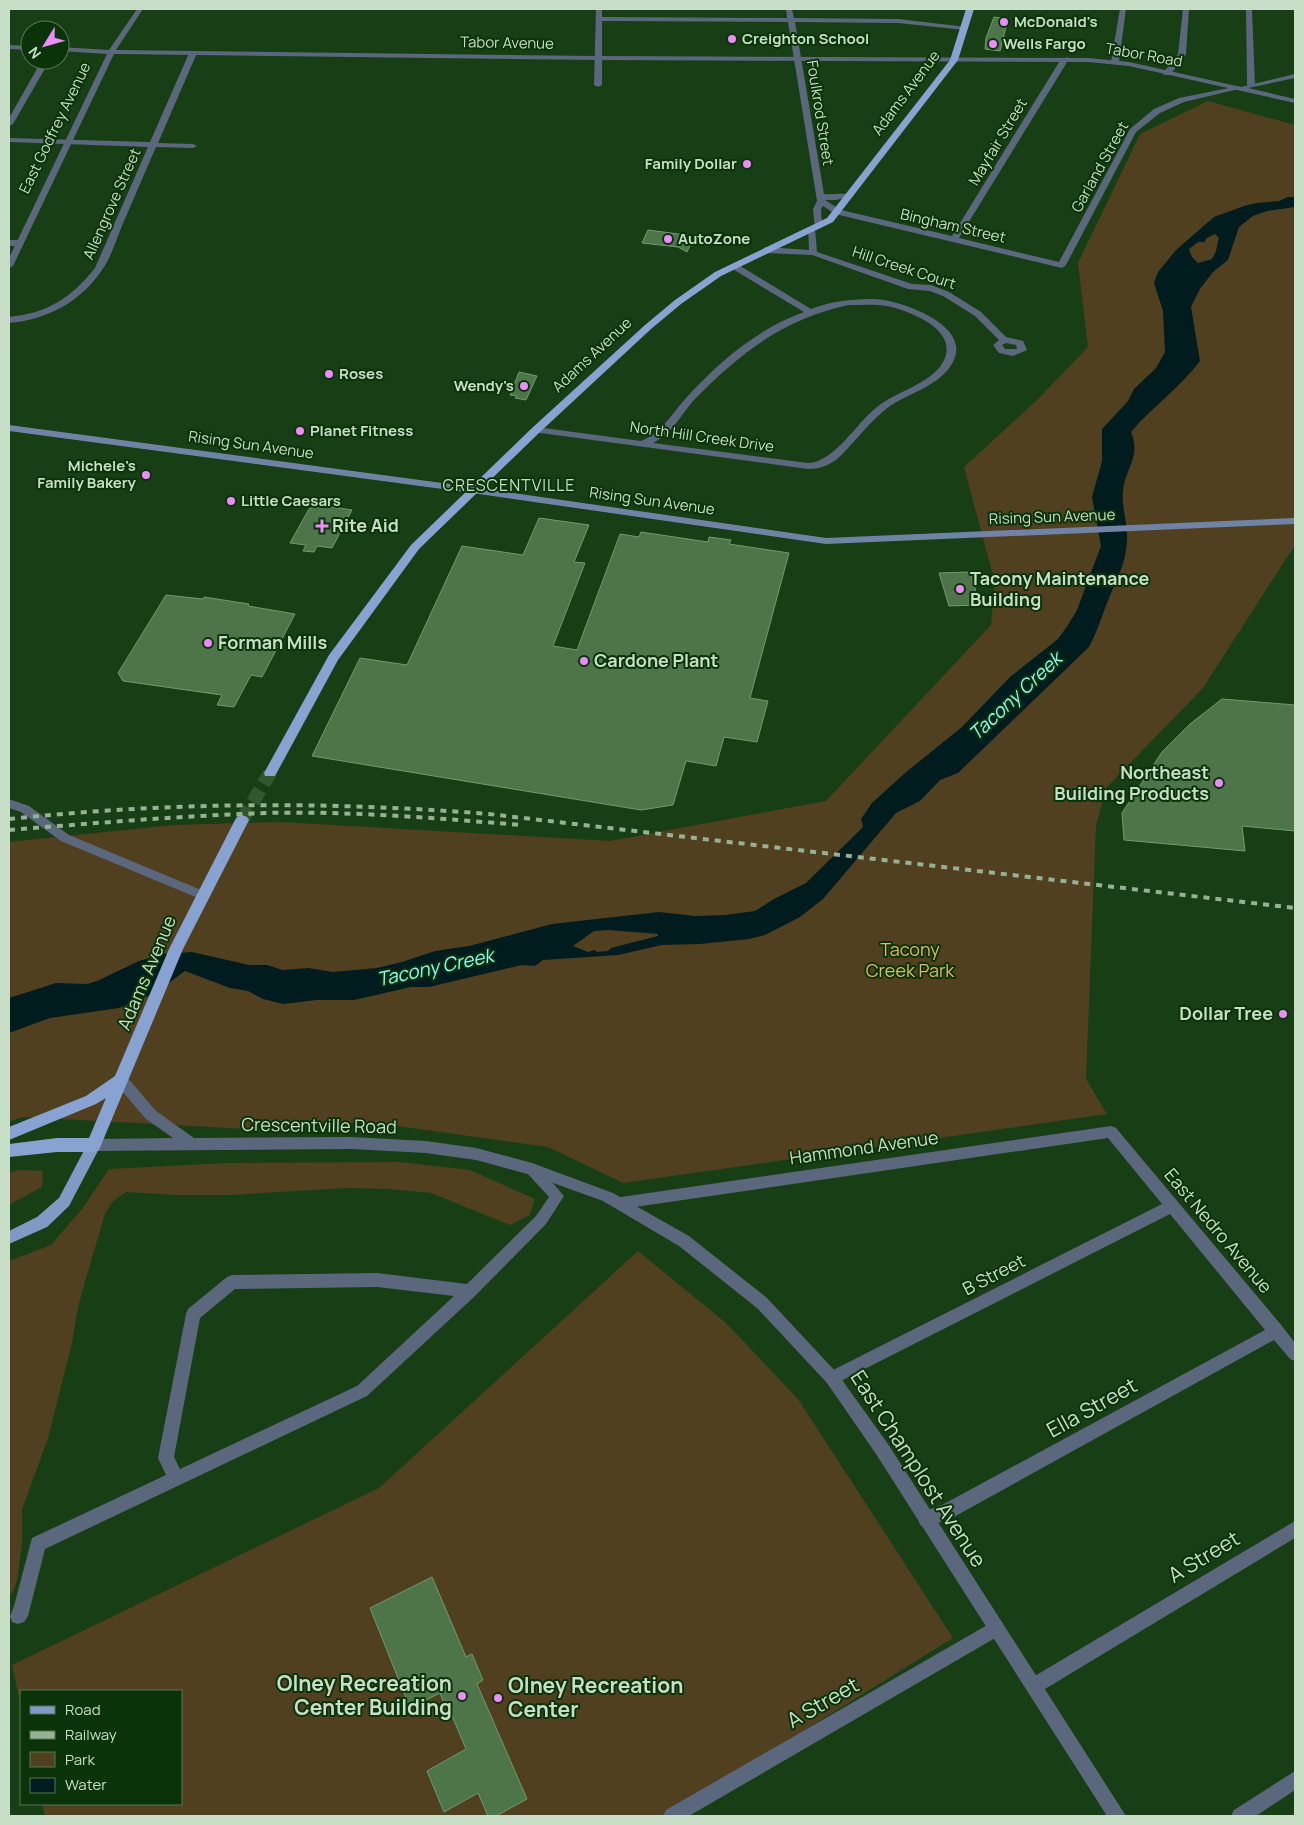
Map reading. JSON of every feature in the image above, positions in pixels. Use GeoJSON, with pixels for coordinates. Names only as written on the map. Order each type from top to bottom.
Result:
{"type":"FeatureCollection","features":[{"type":"Feature","properties":{"kind":"highway","name":"Adams Avenue"},"geometry":{"type":"LineString","coordinates":[[270,773],[333,658],[415,547],[536,430],[671,307],[703,283],[734,266],[830,220],[954,60],[970,9]]}},
{"type":"Feature","properties":{"kind":"highway","name":"Adams Avenue"},"geometry":{"type":"LineString","coordinates":[[94,1145],[176,949],[242,820]]}},
{"type":"Feature","properties":{"kind":"highway"},"geometry":{"type":"LineString","coordinates":[[9,1134],[91,1100],[121,1080]]}},
{"type":"Feature","properties":{"kind":"highway","name":"Crescentville Road"},"geometry":{"type":"LineString","coordinates":[[9,1151],[57,1146],[94,1145]]}},
{"type":"Feature","properties":{"kind":"main road","name":"Rising Sun Avenue"},"geometry":{"type":"LineString","coordinates":[[9,428],[472,490],[826,541],[1295,521]]}},
{"type":"Feature","properties":{"kind":"main road"},"geometry":{"type":"LineString","coordinates":[[9,1238],[42,1222],[64,1202],[94,1145]]}},
{"type":"Feature","properties":{"kind":"street","name":"East Godfrey Avenue"},"geometry":{"type":"LineString","coordinates":[[9,266],[111,52],[140,9]]}},
{"type":"Feature","properties":{"kind":"street"},"geometry":{"type":"LineString","coordinates":[[598,85],[599,9]]}},
{"type":"Feature","properties":{"kind":"street","name":"Foulkrod Street"},"geometry":{"type":"LineString","coordinates":[[789,9],[820,198],[814,227]]}},
{"type":"Feature","properties":{"kind":"street"},"geometry":{"type":"LineString","coordinates":[[1115,62],[1123,9]]}},
{"type":"Feature","properties":{"kind":"street"},"geometry":{"type":"LineString","coordinates":[[1167,73],[1182,54],[1186,9]]}},
{"type":"Feature","properties":{"kind":"street"},"geometry":{"type":"LineString","coordinates":[[1249,9],[1251,85]]}},
{"type":"Feature","properties":{"kind":"street"},"geometry":{"type":"LineString","coordinates":[[599,19],[898,21],[965,28]]}},
{"type":"Feature","properties":{"kind":"street","name":"Tabor Avenue"},"geometry":{"type":"LineString","coordinates":[[70,50],[111,52],[598,58],[954,60]]}},
{"type":"Feature","properties":{"kind":"street","name":"Allengrove Street"},"geometry":{"type":"LineString","coordinates":[[9,320],[36,314],[61,304],[79,293],[99,269],[193,52]]}},
{"type":"Feature","properties":{"kind":"street","name":"Tabor Road"},"geometry":{"type":"LineString","coordinates":[[954,60],[1065,59],[1115,62],[1295,101]]}},
{"type":"Feature","properties":{"kind":"street","name":"Mayfair Street"},"geometry":{"type":"LineString","coordinates":[[954,240],[1065,59]]}},
{"type":"Feature","properties":{"kind":"street"},"geometry":{"type":"LineString","coordinates":[[9,124],[40,70]]}},
{"type":"Feature","properties":{"kind":"street","name":"Garland Street"},"geometry":{"type":"LineString","coordinates":[[1062,265],[1133,132],[1157,112],[1182,100],[1295,76]]}},
{"type":"Feature","properties":{"kind":"street"},"geometry":{"type":"LineString","coordinates":[[9,140],[193,146]]}},
{"type":"Feature","properties":{"kind":"street"},"geometry":{"type":"LineString","coordinates":[[820,198],[850,196]]}},
{"type":"Feature","properties":{"kind":"street"},"geometry":{"type":"LineString","coordinates":[[820,198],[838,212]]}},
{"type":"Feature","properties":{"kind":"street","name":"Bingham Street"},"geometry":{"type":"LineString","coordinates":[[838,212],[1062,265]]}},
{"type":"Feature","properties":{"kind":"street"},"geometry":{"type":"LineString","coordinates":[[813,253],[814,227]]}},
{"type":"Feature","properties":{"kind":"street"},"geometry":{"type":"LineString","coordinates":[[9,243],[20,243]]}},
{"type":"Feature","properties":{"kind":"street","name":"Hill Creek Court"},"geometry":{"type":"LineString","coordinates":[[766,250],[813,253],[911,287],[930,288],[960,301],[992,326],[1004,340]]}},
{"type":"Feature","properties":{"kind":"street"},"geometry":{"type":"LineString","coordinates":[[734,266],[781,295],[794,300],[810,312]]}},
{"type":"Feature","properties":{"kind":"street"},"geometry":{"type":"LineString","coordinates":[[642,444],[668,430],[686,404],[718,370],[759,340],[810,312],[829,306],[854,302],[878,302],[896,305],[911,287]]}},
{"type":"Feature","properties":{"kind":"street","name":"North Hill Creek Drive"},"geometry":{"type":"LineString","coordinates":[[536,430],[819,466],[830,460],[882,408],[940,372],[949,362],[952,352],[951,345],[942,328],[918,312],[896,305]]}},
{"type":"Feature","properties":{"kind":"street"},"geometry":{"type":"LineString","coordinates":[[668,430],[682,449]]}},
{"type":"Feature","properties":{"kind":"street"},"geometry":{"type":"LineString","coordinates":[[9,803],[25,809],[66,838],[202,895]]}},
{"type":"Feature","properties":{"kind":"street"},"geometry":{"type":"LineString","coordinates":[[121,1080],[151,1115],[190,1144]]}},
{"type":"Feature","properties":{"kind":"street","name":"Hammond Avenue"},"geometry":{"type":"LineString","coordinates":[[621,1203],[1112,1132]]}},
{"type":"Feature","properties":{"kind":"street","name":"East Nedro Avenue"},"geometry":{"type":"LineString","coordinates":[[1112,1132],[1295,1354]]}},
{"type":"Feature","properties":{"kind":"street","name":"Crescentville Road"},"geometry":{"type":"LineString","coordinates":[[94,1145],[350,1143],[426,1147],[476,1154],[532,1169],[621,1203]]}},
{"type":"Feature","properties":{"kind":"street"},"geometry":{"type":"LineString","coordinates":[[18,1616],[22,1610],[38,1544],[362,1391],[470,1291],[541,1220],[557,1196],[532,1169]]}},
{"type":"Feature","properties":{"kind":"street","name":"East Champlost Avenue"},"geometry":{"type":"LineString","coordinates":[[621,1203],[684,1241],[728,1274],[762,1303],[832,1378],[882,1449],[1117,1816]]}},
{"type":"Feature","properties":{"kind":"street","name":"B Street"},"geometry":{"type":"LineString","coordinates":[[832,1378],[1173,1206]]}},
{"type":"Feature","properties":{"kind":"street"},"geometry":{"type":"LineString","coordinates":[[177,1479],[166,1458],[193,1314],[232,1282],[377,1280],[470,1291]]}},
{"type":"Feature","properties":{"kind":"street","name":"Ella Street"},"geometry":{"type":"LineString","coordinates":[[926,1519],[946,1512],[1277,1331]]}},
{"type":"Feature","properties":{"kind":"street","name":"A Street"},"geometry":{"type":"LineString","coordinates":[[1034,1686],[1295,1529]]}},
{"type":"Feature","properties":{"kind":"street","name":"A Street"},"geometry":{"type":"LineString","coordinates":[[672,1816],[996,1628]]}},
{"type":"Feature","properties":{"kind":"street"},"geometry":{"type":"LineString","coordinates":[[1240,1816],[1295,1780]]}},
{"type":"Feature","properties":{"kind":"green space","name":"Tacony Creek Park"},"geometry":{"type":"Polygon","coordinates":[[[1208,101],[1295,125],[1295,545],[1203,688],[1107,787],[1096,825],[1086,1079],[1107,1114],[623,1183],[548,1147],[369,1122],[248,1129],[22,1117],[9,1122],[9,842],[173,825],[282,822],[610,841],[826,801],[991,625],[995,583],[964,467],[1038,399],[1088,347],[1078,263],[1140,134],[1208,101]]]}},
{"type":"Feature","properties":{"kind":"green space"},"geometry":{"type":"Polygon","coordinates":[[[400,1162],[470,1170],[535,1199],[530,1215],[510,1225],[431,1193],[389,1189],[348,1188],[229,1195],[174,1195],[126,1192],[113,1201],[105,1214],[78,1307],[72,1343],[48,1438],[22,1510],[22,1544],[17,1581],[12,1594],[9,1594],[9,1261],[51,1245],[82,1209],[109,1169],[227,1163],[400,1162]]]}},
{"type":"Feature","properties":{"kind":"green space"},"geometry":{"type":"Polygon","coordinates":[[[19,1170],[43,1171],[42,1187],[9,1205],[9,1173],[19,1170]]]}},
{"type":"Feature","properties":{"kind":"green space","name":"Olney Recreation Center"},"geometry":{"type":"Polygon","coordinates":[[[638,1251],[726,1323],[798,1399],[953,1638],[667,1816],[45,1816],[42,1805],[182,1805],[182,1690],[20,1690],[20,1702],[12,1665],[379,1488],[638,1251]]]}},
{"type":"Feature","properties":{"kind":"water","name":"Tacony Creek"},"geometry":{"type":"Polygon","coordinates":[[[1288,197],[1295,197],[1295,207],[1267,211],[1253,216],[1239,227],[1228,260],[1213,272],[1200,289],[1191,307],[1200,361],[1184,380],[1131,432],[1134,441],[1134,455],[1123,490],[1127,534],[1125,556],[1089,647],[958,773],[940,780],[920,801],[896,813],[823,899],[800,917],[765,935],[749,939],[700,944],[662,945],[618,955],[543,960],[535,966],[522,965],[429,987],[411,987],[354,1000],[317,1000],[283,1004],[263,999],[248,991],[230,988],[185,971],[155,993],[119,1008],[50,1018],[9,1033],[9,998],[56,983],[87,984],[139,961],[163,954],[192,952],[249,965],[267,965],[283,970],[308,968],[333,972],[377,968],[435,951],[469,946],[552,924],[659,912],[695,916],[755,911],[806,883],[863,827],[861,819],[872,803],[905,773],[962,727],[1010,677],[1058,639],[1068,625],[1077,610],[1101,546],[1092,497],[1102,461],[1102,429],[1128,401],[1134,389],[1156,368],[1165,352],[1163,311],[1154,283],[1158,272],[1176,250],[1214,217],[1244,206],[1279,201],[1288,197]],[[1215,234],[1204,242],[1198,242],[1189,249],[1192,257],[1198,263],[1212,259],[1219,238],[1215,234]],[[609,930],[594,931],[573,946],[588,952],[595,950],[597,952],[608,951],[611,948],[658,936],[658,934],[609,930]]]}},
{"type":"Feature","properties":{"kind":"building"},"geometry":{"type":"Polygon","coordinates":[[[994,17],[1008,19],[1000,51],[985,49],[986,38],[994,17]]]}},
{"type":"Feature","properties":{"kind":"building","name":"AutoZone"},"geometry":{"type":"Polygon","coordinates":[[[648,230],[694,236],[687,252],[678,247],[642,243],[648,230]]]}},
{"type":"Feature","properties":{"kind":"building","name":"Wendy's"},"geometry":{"type":"Polygon","coordinates":[[[519,372],[537,376],[526,400],[510,395],[519,372]]]}},
{"type":"Feature","properties":{"kind":"building","name":"Rite Aid"},"geometry":{"type":"Polygon","coordinates":[[[318,505],[352,510],[332,548],[317,546],[314,552],[303,551],[306,545],[290,543],[309,509],[318,505]]]}},
{"type":"Feature","properties":{"kind":"building","name":"Cardone Plant"},"geometry":{"type":"Polygon","coordinates":[[[539,518],[589,525],[574,562],[585,563],[553,646],[577,650],[620,534],[639,537],[641,532],[708,542],[709,537],[731,540],[729,544],[789,553],[750,698],[768,701],[757,742],[724,737],[716,766],[686,761],[673,805],[641,810],[312,756],[360,658],[407,665],[462,546],[523,555],[539,518]]]}},
{"type":"Feature","properties":{"kind":"building","name":"Tacony Maintenance Building"},"geometry":{"type":"Polygon","coordinates":[[[970,572],[980,605],[949,606],[939,573],[970,572]]]}},
{"type":"Feature","properties":{"kind":"building","name":"Forman Mills"},"geometry":{"type":"Polygon","coordinates":[[[166,595],[203,599],[204,597],[295,614],[262,677],[251,675],[234,707],[217,705],[222,695],[123,681],[118,673],[166,595]]]}},
{"type":"Feature","properties":{"kind":"building","name":"Northeast Building Products"},"geometry":{"type":"Polygon","coordinates":[[[1222,699],[1295,705],[1295,831],[1242,826],[1245,851],[1124,840],[1122,813],[1162,752],[1190,724],[1222,699]]]}},
{"type":"Feature","properties":{"kind":"building","name":"Olney Recreation Center Building"},"geometry":{"type":"Polygon","coordinates":[[[432,1577],[466,1657],[472,1654],[483,1680],[477,1684],[527,1799],[496,1816],[488,1816],[478,1793],[444,1812],[427,1771],[466,1749],[445,1699],[443,1701],[440,1693],[410,1708],[370,1608],[432,1577]]]}},
{"type":"Feature","properties":{"kind":"tunnel"},"geometry":{"type":"LineString","coordinates":[[242,820],[270,773]]}},
{"type":"Feature","properties":{"kind":"railway"},"geometry":{"type":"LineString","coordinates":[[9,819],[129,809],[249,805],[368,807],[489,814],[1295,908]]}},
{"type":"Feature","properties":{"kind":"railway"},"geometry":{"type":"LineString","coordinates":[[9,830],[266,813],[330,813],[520,825]]}},
{"type":"Feature","properties":{"kind":"place","name":"McDonald's"},"geometry":{"type":"Point","coordinates":[1004,22]}},
{"type":"Feature","properties":{"kind":"place","name":"Creighton School"},"geometry":{"type":"Point","coordinates":[732,39]}},
{"type":"Feature","properties":{"kind":"place","name":"Wells Fargo"},"geometry":{"type":"Point","coordinates":[993,44]}},
{"type":"Feature","properties":{"kind":"place","name":"Family Dollar"},"geometry":{"type":"Point","coordinates":[747,164]}},
{"type":"Feature","properties":{"kind":"place","name":"AutoZone"},"geometry":{"type":"Point","coordinates":[668,239]}},
{"type":"Feature","properties":{"kind":"place","name":"Roses"},"geometry":{"type":"Point","coordinates":[329,374]}},
{"type":"Feature","properties":{"kind":"place","name":"Wendy's"},"geometry":{"type":"Point","coordinates":[524,386]}},
{"type":"Feature","properties":{"kind":"place","name":"Planet Fitness"},"geometry":{"type":"Point","coordinates":[300,431]}},
{"type":"Feature","properties":{"kind":"place","name":"Michele's Family Bakery"},"geometry":{"type":"Point","coordinates":[146,475]}},
{"type":"Feature","properties":{"kind":"place","name":"Little Caesars"},"geometry":{"type":"Point","coordinates":[231,501]}},
{"type":"Feature","properties":{"kind":"place","name":"Rite Aid"},"geometry":{"type":"Point","coordinates":[322,526]}},
{"type":"Feature","properties":{"kind":"place","name":"Tacony Maintenance Building"},"geometry":{"type":"Point","coordinates":[960,589]}},
{"type":"Feature","properties":{"kind":"place","name":"Forman Mills"},"geometry":{"type":"Point","coordinates":[208,643]}},
{"type":"Feature","properties":{"kind":"place","name":"Cardone Plant"},"geometry":{"type":"Point","coordinates":[584,661]}},
{"type":"Feature","properties":{"kind":"place","name":"Northeast Building Products"},"geometry":{"type":"Point","coordinates":[1219,783]}},
{"type":"Feature","properties":{"kind":"place","name":"Dollar Tree"},"geometry":{"type":"Point","coordinates":[1283,1014]}},
{"type":"Feature","properties":{"kind":"place","name":"Olney Recreation Center Building"},"geometry":{"type":"Point","coordinates":[462,1696]}},
{"type":"Feature","properties":{"kind":"place","name":"Olney Recreation Center"},"geometry":{"type":"Point","coordinates":[498,1698]}},
{"type":"Feature","properties":{"kind":"district","name":"CRESCENTVILLE"},"geometry":{"type":"Point","coordinates":[509,485]}}]}
